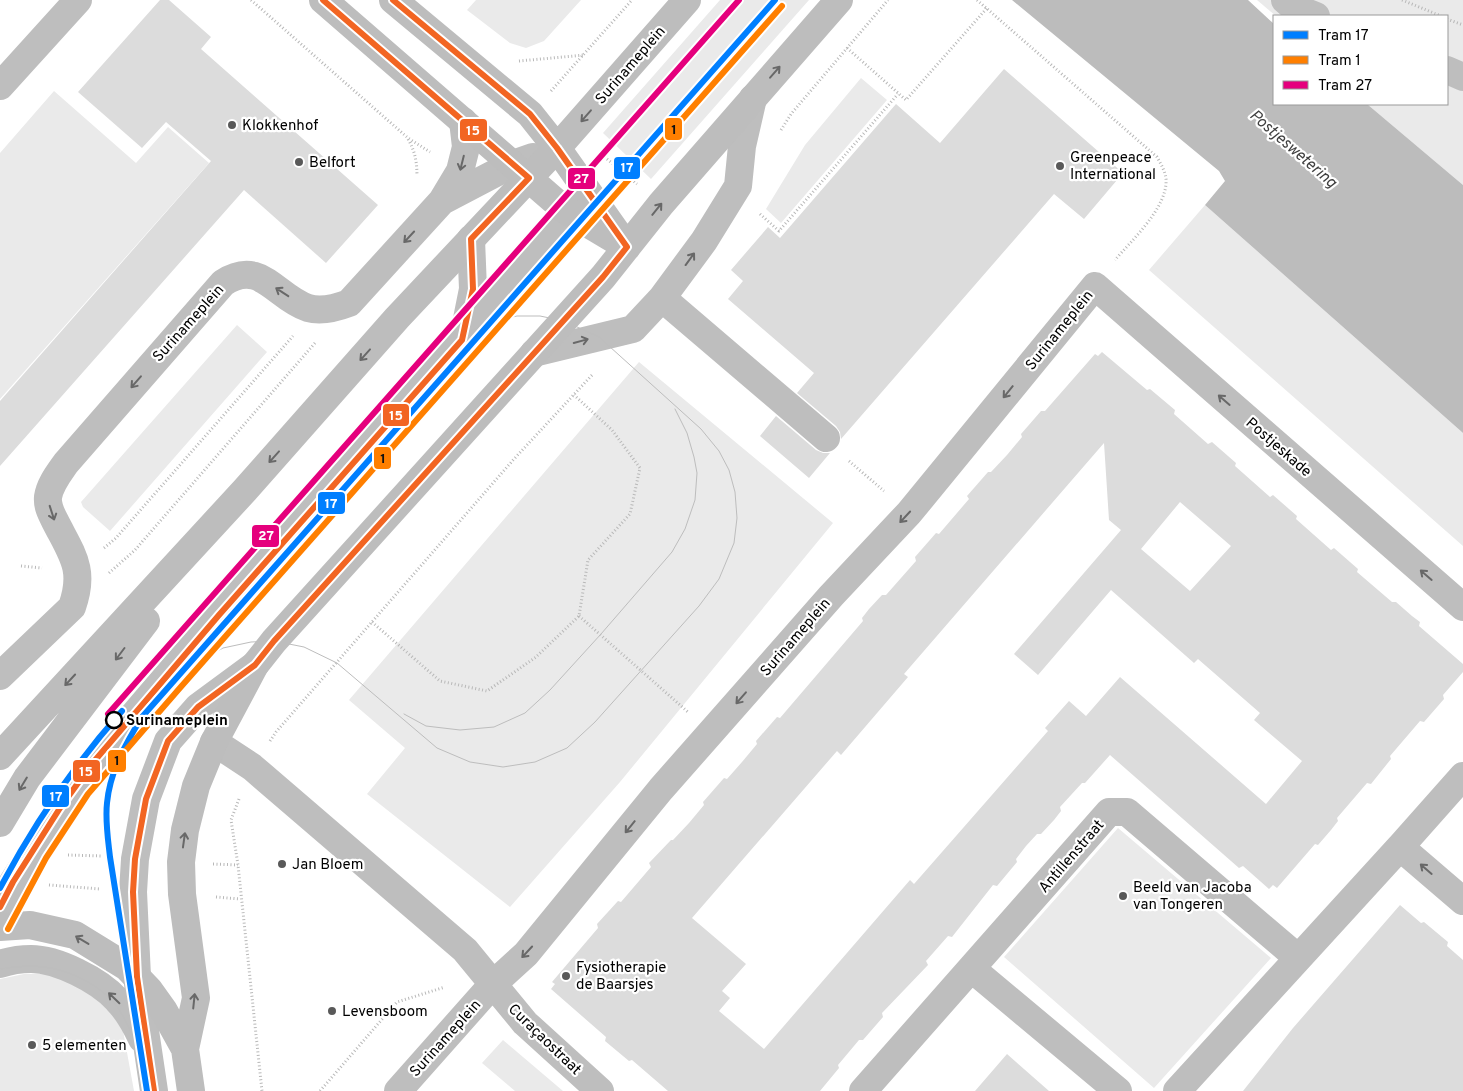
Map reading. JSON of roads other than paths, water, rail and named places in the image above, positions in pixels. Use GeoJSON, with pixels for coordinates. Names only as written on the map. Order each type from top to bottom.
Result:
{"type":"FeatureCollection","features":[{"type":"Feature","properties":{"kind":"main road"},"geometry":{"type":"LineString","coordinates":[[323,0],[573,215],[627,247]]}},
{"type":"Feature","properties":{"kind":"main road"},"geometry":{"type":"LineString","coordinates":[[393,0],[530,114],[566,139],[591,195],[627,247]]}},
{"type":"Feature","properties":{"kind":"main road","name":"Surinameplein"},"geometry":{"type":"LineString","coordinates":[[0,756],[245,490],[397,318],[471,239],[521,171],[566,139],[686,0]]}},
{"type":"Feature","properties":{"kind":"main road"},"geometry":{"type":"LineString","coordinates":[[191,1091],[185,1049],[196,998],[182,894],[181,862],[185,830],[196,786],[214,742],[255,665],[603,278],[660,204],[839,0]]}},
{"type":"Feature","properties":{"kind":"main road","name":"Surinameplein"},"geometry":{"type":"LineString","coordinates":[[0,823],[27,778],[245,490]]}},
{"type":"Feature","properties":{"kind":"main road"},"geometry":{"type":"LineString","coordinates":[[0,927],[30,925],[75,935],[127,967],[150,990],[185,1049]]}},
{"type":"Feature","properties":{"kind":"street"},"geometry":{"type":"LineString","coordinates":[[0,86],[78,0]]}},
{"type":"Feature","properties":{"kind":"street"},"geometry":{"type":"LineString","coordinates":[[1285,0],[1293,7],[1313,15]]}},
{"type":"Feature","properties":{"kind":"street"},"geometry":{"type":"LineString","coordinates":[[1448,70],[1463,77]]}},
{"type":"Feature","properties":{"kind":"street"},"geometry":{"type":"LineString","coordinates":[[534,354],[633,329],[662,298],[704,241],[738,186],[742,146],[753,98]]}},
{"type":"Feature","properties":{"kind":"street","name":"Surinameplein"},"geometry":{"type":"LineString","coordinates":[[0,676],[72,607],[77,594],[78,572],[71,550],[50,513],[48,498],[52,484],[66,463],[223,283],[231,278],[247,273],[256,276],[308,308],[328,309],[350,303],[442,201],[460,171],[466,147],[463,121]]}},
{"type":"Feature","properties":{"kind":"street","name":"Surinameplein"},"geometry":{"type":"LineString","coordinates":[[442,201],[521,171]]}},
{"type":"Feature","properties":{"kind":"street"},"geometry":{"type":"LineString","coordinates":[[0,907],[13,882],[50,823],[91,764],[219,615],[591,195]]}},
{"type":"Feature","properties":{"kind":"street"},"geometry":{"type":"LineString","coordinates":[[462,340],[473,289],[471,239]]}},
{"type":"Feature","properties":{"kind":"street","name":"Surinameplein"},"geometry":{"type":"LineString","coordinates":[[398,1091],[492,985],[526,954],[661,789],[831,596],[909,513],[1094,286]]}},
{"type":"Feature","properties":{"kind":"street","name":"Postjeskade"},"geometry":{"type":"LineString","coordinates":[[1094,286],[1463,607]]}},
{"type":"Feature","properties":{"kind":"street"},"geometry":{"type":"LineString","coordinates":[[662,298],[826,438]]}},
{"type":"Feature","properties":{"kind":"street"},"geometry":{"type":"LineString","coordinates":[[154,1091],[137,977],[132,892],[135,858],[146,798],[168,741],[198,707],[255,665]]}},
{"type":"Feature","properties":{"kind":"street","name":"Surinameplein"},"geometry":{"type":"LineString","coordinates":[[214,742],[252,767],[464,950],[492,985]]}},
{"type":"Feature","properties":{"kind":"street"},"geometry":{"type":"LineString","coordinates":[[1177,1091],[1463,776]]}},
{"type":"Feature","properties":{"kind":"street","name":"Antillenstraat"},"geometry":{"type":"LineString","coordinates":[[862,1091],[1110,812],[1127,812],[1298,958]]}},
{"type":"Feature","properties":{"kind":"street"},"geometry":{"type":"LineString","coordinates":[[1400,847],[1463,901]]}},
{"type":"Feature","properties":{"kind":"street"},"geometry":{"type":"LineString","coordinates":[[0,964],[32,959],[64,966],[90,978],[117,999],[137,1028],[148,1054]]}},
{"type":"Feature","properties":{"kind":"street"},"geometry":{"type":"LineString","coordinates":[[972,969],[1118,1091]]}},
{"type":"Feature","properties":{"kind":"street","name":"Curaçaostraat"},"geometry":{"type":"LineString","coordinates":[[492,985],[525,1023],[600,1091]]}},
{"type":"Feature","properties":{"kind":"water","name":"Postjeswetering"},"geometry":{"type":"Polygon","coordinates":[[[1012,0],[1248,0],[1273,23],[1273,105],[1368,105],[1463,185],[1463,433],[1205,205],[1225,181],[1219,171],[1012,0]]]}},
{"type":"Feature","properties":{"kind":"tram line","name":"27"},"geometry":{"type":"LineString","coordinates":[[108,714],[739,0]]}},
{"type":"Feature","properties":{"kind":"tram line","name":"17"},"geometry":{"type":"LineString","coordinates":[[147,1091],[110,857],[107,823],[107,803],[111,780],[130,737],[142,717],[775,0]]}},
{"type":"Feature","properties":{"kind":"tram line","name":"1"},"geometry":{"type":"LineString","coordinates":[[8,929],[46,858],[88,794],[782,6]]}},
{"type":"Feature","properties":{"kind":"tram line"},"geometry":{"type":"LineString","coordinates":[[172,683],[195,664],[223,648],[251,642],[274,641],[304,647],[337,663],[437,748],[470,762],[503,767],[535,762],[567,748],[595,722],[699,606],[719,579],[734,543],[737,518],[735,492],[729,470],[719,451],[701,429],[599,337],[564,321],[540,316],[517,316],[491,322],[470,331],[438,355]]}},
{"type":"Feature","properties":{"kind":"tram line"},"geometry":{"type":"LineString","coordinates":[[404,714],[426,726],[460,730],[494,727],[525,713],[550,690],[601,634],[672,552],[685,529],[695,500],[697,473],[694,457],[687,433],[675,409]]}},
{"type":"Feature","properties":{"kind":"tram line","name":"17"},"geometry":{"type":"LineString","coordinates":[[0,888],[41,818],[71,774],[122,711]]}},
{"type":"Feature","properties":{"kind":"tram line"},"geometry":{"type":"LineString","coordinates":[[0,969],[37,966],[59,970],[93,985],[107,995],[118,1008],[132,1034],[142,1061]]}},
{"type":"Feature","properties":{"kind":"place","name":"Klokkenhof"},"geometry":{"type":"Point","coordinates":[232,125]}},
{"type":"Feature","properties":{"kind":"place","name":"Belfort"},"geometry":{"type":"Point","coordinates":[299,162]}},
{"type":"Feature","properties":{"kind":"place","name":"Greenpeace International"},"geometry":{"type":"Point","coordinates":[1060,166]}},
{"type":"Feature","properties":{"kind":"place","name":"Surinameplein"},"geometry":{"type":"Point","coordinates":[114,720]}},
{"type":"Feature","properties":{"kind":"place","name":"Jan Bloem"},"geometry":{"type":"Point","coordinates":[282,864]}},
{"type":"Feature","properties":{"kind":"place","name":"Beeld van Jacoba van Tongeren"},"geometry":{"type":"Point","coordinates":[1123,896]}},
{"type":"Feature","properties":{"kind":"place","name":"Fysiotherapie de Baarsjes"},"geometry":{"type":"Point","coordinates":[566,976]}},
{"type":"Feature","properties":{"kind":"place","name":"Levensboom"},"geometry":{"type":"Point","coordinates":[332,1011]}},
{"type":"Feature","properties":{"kind":"place","name":"5 elementen"},"geometry":{"type":"Point","coordinates":[32,1045]}}]}
